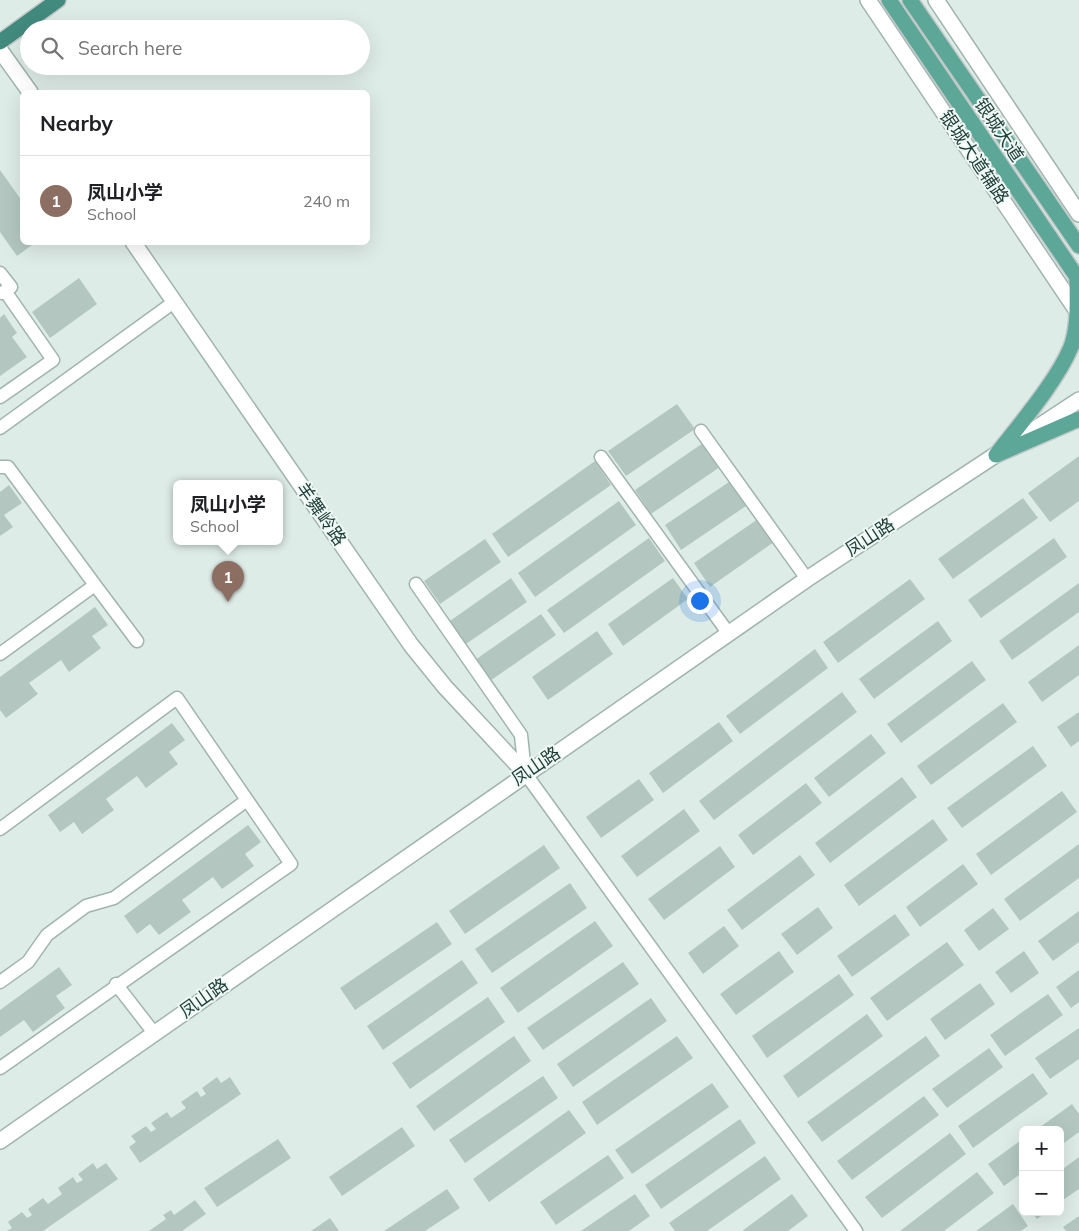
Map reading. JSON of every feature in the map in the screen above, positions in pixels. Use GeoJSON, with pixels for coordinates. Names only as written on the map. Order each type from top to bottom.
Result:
{"type":"FeatureCollection","features":[{"type":"Feature","properties":{"kind":"highway"},"geometry":{"type":"LineString","coordinates":[[30,20],[58,0]]}},
{"type":"Feature","properties":{"kind":"highway"},"geometry":{"type":"LineString","coordinates":[[0,42],[20,28]]}},
{"type":"Feature","properties":{"kind":"main road","name":"银城大道"},"geometry":{"type":"LineString","coordinates":[[890,0],[1078,279]]}},
{"type":"Feature","properties":{"kind":"main road","name":"银城大道"},"geometry":{"type":"LineString","coordinates":[[910,0],[1079,246]]}},
{"type":"Feature","properties":{"kind":"main road"},"geometry":{"type":"LineString","coordinates":[[996,455],[1046,390],[1072,346],[1078,312],[1078,279]]}},
{"type":"Feature","properties":{"kind":"main road"},"geometry":{"type":"LineString","coordinates":[[996,455],[1079,419]]}},
{"type":"Feature","properties":{"kind":"street","name":"银城大道辅路"},"geometry":{"type":"LineString","coordinates":[[868,0],[1078,312]]}},
{"type":"Feature","properties":{"kind":"street"},"geometry":{"type":"LineString","coordinates":[[936,0],[1079,214]]}},
{"type":"Feature","properties":{"kind":"street"},"geometry":{"type":"LineString","coordinates":[[0,50],[29,90]]}},
{"type":"Feature","properties":{"kind":"street","name":"羊舞岭路"},"geometry":{"type":"LineString","coordinates":[[135,245],[412,645],[445,687],[525,773]]}},
{"type":"Feature","properties":{"kind":"street"},"geometry":{"type":"LineString","coordinates":[[0,272],[11,287],[2,293],[54,360],[0,397]]}},
{"type":"Feature","properties":{"kind":"street"},"geometry":{"type":"LineString","coordinates":[[0,428],[174,302]]}},
{"type":"Feature","properties":{"kind":"street","name":"凤山路"},"geometry":{"type":"LineString","coordinates":[[0,1141],[525,773],[807,579],[1079,400]]}},
{"type":"Feature","properties":{"kind":"street"},"geometry":{"type":"LineString","coordinates":[[701,431],[807,579]]}},
{"type":"Feature","properties":{"kind":"street"},"geometry":{"type":"LineString","coordinates":[[601,457],[729,634]]}},
{"type":"Feature","properties":{"kind":"street"},"geometry":{"type":"LineString","coordinates":[[0,467],[8,467],[137,641]]}},
{"type":"Feature","properties":{"kind":"street"},"geometry":{"type":"LineString","coordinates":[[416,584],[521,735],[525,773],[856,1231]]}},
{"type":"Feature","properties":{"kind":"street"},"geometry":{"type":"LineString","coordinates":[[0,654],[95,585]]}},
{"type":"Feature","properties":{"kind":"street"},"geometry":{"type":"LineString","coordinates":[[0,829],[177,698],[291,864],[116,984],[0,1068]]}},
{"type":"Feature","properties":{"kind":"street"},"geometry":{"type":"LineString","coordinates":[[0,982],[28,962],[48,935],[86,906],[114,898],[247,800]]}},
{"type":"Feature","properties":{"kind":"street"},"geometry":{"type":"LineString","coordinates":[[116,984],[154,1033]]}},
{"type":"Feature","properties":{"kind":"building"},"geometry":{"type":"Polygon","coordinates":[[[0,170],[20,198],[20,245],[32,245],[17,256],[0,232],[0,170]]]}},
{"type":"Feature","properties":{"kind":"building"},"geometry":{"type":"Polygon","coordinates":[[[79,278],[97,304],[50,338],[32,312],[79,278]]]}},
{"type":"Feature","properties":{"kind":"building"},"geometry":{"type":"Polygon","coordinates":[[[4,314],[17,333],[12,337],[27,357],[0,376],[0,318],[4,314]]]}},
{"type":"Feature","properties":{"kind":"building"},"geometry":{"type":"Polygon","coordinates":[[[677,404],[695,429],[626,476],[608,451],[677,404]]]}},
{"type":"Feature","properties":{"kind":"building"},"geometry":{"type":"Polygon","coordinates":[[[703,443],[720,467],[651,514],[635,490],[703,443]]]}},
{"type":"Feature","properties":{"kind":"building"},"geometry":{"type":"Polygon","coordinates":[[[1079,456],[1079,501],[1050,522],[1028,493],[1079,456]]]}},
{"type":"Feature","properties":{"kind":"building"},"geometry":{"type":"Polygon","coordinates":[[[595,461],[611,485],[508,557],[492,534],[595,461]]]}},
{"type":"Feature","properties":{"kind":"building"},"geometry":{"type":"Polygon","coordinates":[[[732,480],[749,504],[681,550],[665,525],[732,480]]]}},
{"type":"Feature","properties":{"kind":"building"},"geometry":{"type":"Polygon","coordinates":[[[9,485],[22,503],[4,515],[13,527],[0,536],[0,492],[9,485]]]}},
{"type":"Feature","properties":{"kind":"building"},"geometry":{"type":"Polygon","coordinates":[[[1023,498],[1038,518],[953,579],[938,559],[1023,498]]]}},
{"type":"Feature","properties":{"kind":"building"},"geometry":{"type":"Polygon","coordinates":[[[619,501],[636,525],[535,597],[518,573],[619,501]]]}},
{"type":"Feature","properties":{"kind":"building"},"geometry":{"type":"Polygon","coordinates":[[[758,519],[774,542],[710,587],[694,563],[758,519]]]}},
{"type":"Feature","properties":{"kind":"building"},"geometry":{"type":"Polygon","coordinates":[[[649,538],[665,561],[564,633],[547,610],[649,538]]]}},
{"type":"Feature","properties":{"kind":"building"},"geometry":{"type":"Polygon","coordinates":[[[1054,538],[1067,557],[981,618],[968,600],[1054,538]]]}},
{"type":"Feature","properties":{"kind":"building"},"geometry":{"type":"Polygon","coordinates":[[[485,539],[501,562],[440,604],[424,581],[485,539]]]}},
{"type":"Feature","properties":{"kind":"building"},"geometry":{"type":"Polygon","coordinates":[[[511,578],[527,602],[463,646],[447,623],[511,578]]]}},
{"type":"Feature","properties":{"kind":"building"},"geometry":{"type":"Polygon","coordinates":[[[673,578],[688,599],[623,646],[608,624],[673,578]]]}},
{"type":"Feature","properties":{"kind":"building"},"geometry":{"type":"Polygon","coordinates":[[[910,579],[925,599],[838,663],[823,642],[910,579]]]}},
{"type":"Feature","properties":{"kind":"building"},"geometry":{"type":"Polygon","coordinates":[[[1079,583],[1079,612],[1012,660],[999,641],[1079,583]]]}},
{"type":"Feature","properties":{"kind":"building"},"geometry":{"type":"Polygon","coordinates":[[[95,607],[108,625],[92,636],[101,648],[69,672],[61,660],[29,683],[38,694],[6,718],[0,710],[0,677],[95,607]]]}},
{"type":"Feature","properties":{"kind":"building"},"geometry":{"type":"Polygon","coordinates":[[[541,614],[556,635],[490,681],[475,660],[541,614]]]}},
{"type":"Feature","properties":{"kind":"building"},"geometry":{"type":"Polygon","coordinates":[[[938,621],[952,641],[874,699],[859,679],[938,621]]]}},
{"type":"Feature","properties":{"kind":"building"},"geometry":{"type":"Polygon","coordinates":[[[597,631],[613,654],[548,700],[532,677],[597,631]]]}},
{"type":"Feature","properties":{"kind":"building"},"geometry":{"type":"Polygon","coordinates":[[[1079,645],[1079,675],[1042,702],[1028,682],[1079,645]]]}},
{"type":"Feature","properties":{"kind":"building"},"geometry":{"type":"Polygon","coordinates":[[[815,649],[828,668],[740,734],[726,716],[815,649]]]}},
{"type":"Feature","properties":{"kind":"building"},"geometry":{"type":"Polygon","coordinates":[[[972,661],[986,680],[901,743],[887,724],[972,661]]]}},
{"type":"Feature","properties":{"kind":"building"},"geometry":{"type":"Polygon","coordinates":[[[842,692],[857,712],[714,820],[699,801],[842,692]]]}},
{"type":"Feature","properties":{"kind":"building"},"geometry":{"type":"Polygon","coordinates":[[[1003,703],[1017,722],[931,785],[917,766],[1003,703]]]}},
{"type":"Feature","properties":{"kind":"building"},"geometry":{"type":"Polygon","coordinates":[[[1079,712],[1079,741],[1071,747],[1057,727],[1079,712]]]}},
{"type":"Feature","properties":{"kind":"building"},"geometry":{"type":"Polygon","coordinates":[[[719,722],[733,741],[663,793],[649,773],[719,722]]]}},
{"type":"Feature","properties":{"kind":"building"},"geometry":{"type":"Polygon","coordinates":[[[172,723],[185,740],[169,752],[178,764],[146,788],[137,776],[106,799],[114,810],[82,834],[74,822],[60,832],[48,815],[172,723]]]}},
{"type":"Feature","properties":{"kind":"building"},"geometry":{"type":"Polygon","coordinates":[[[871,734],[886,753],[829,797],[814,778],[871,734]]]}},
{"type":"Feature","properties":{"kind":"building"},"geometry":{"type":"Polygon","coordinates":[[[1033,746],[1047,766],[962,828],[947,808],[1033,746]]]}},
{"type":"Feature","properties":{"kind":"building"},"geometry":{"type":"Polygon","coordinates":[[[902,777],[917,797],[830,863],[815,843],[902,777]]]}},
{"type":"Feature","properties":{"kind":"building"},"geometry":{"type":"Polygon","coordinates":[[[639,779],[654,800],[601,838],[586,817],[639,779]]]}},
{"type":"Feature","properties":{"kind":"building"},"geometry":{"type":"Polygon","coordinates":[[[806,783],[822,803],[753,855],[738,835],[806,783]]]}},
{"type":"Feature","properties":{"kind":"building"},"geometry":{"type":"Polygon","coordinates":[[[1062,791],[1077,812],[991,875],[976,854],[1062,791]]]}},
{"type":"Feature","properties":{"kind":"building"},"geometry":{"type":"Polygon","coordinates":[[[684,809],[700,831],[637,877],[621,856],[684,809]]]}},
{"type":"Feature","properties":{"kind":"building"},"geometry":{"type":"Polygon","coordinates":[[[933,819],[948,840],[859,906],[844,885],[933,819]]]}},
{"type":"Feature","properties":{"kind":"building"},"geometry":{"type":"Polygon","coordinates":[[[248,825],[261,842],[245,854],[254,866],[222,889],[213,877],[182,900],[191,912],[159,935],[150,924],[137,934],[124,916],[248,825]]]}},
{"type":"Feature","properties":{"kind":"building"},"geometry":{"type":"Polygon","coordinates":[[[1079,844],[1079,878],[1020,921],[1004,899],[1079,844]]]}},
{"type":"Feature","properties":{"kind":"building"},"geometry":{"type":"Polygon","coordinates":[[[544,845],[560,868],[465,934],[449,911],[544,845]]]}},
{"type":"Feature","properties":{"kind":"building"},"geometry":{"type":"Polygon","coordinates":[[[720,846],[735,867],[664,920],[648,899],[720,846]]]}},
{"type":"Feature","properties":{"kind":"building"},"geometry":{"type":"Polygon","coordinates":[[[800,855],[815,875],[742,930],[727,910],[800,855]]]}},
{"type":"Feature","properties":{"kind":"building"},"geometry":{"type":"Polygon","coordinates":[[[963,864],[978,884],[920,927],[906,907],[963,864]]]}},
{"type":"Feature","properties":{"kind":"building"},"geometry":{"type":"Polygon","coordinates":[[[570,883],[587,908],[492,973],[475,949],[570,883]]]}},
{"type":"Feature","properties":{"kind":"building"},"geometry":{"type":"Polygon","coordinates":[[[818,907],[833,928],[797,955],[781,934],[818,907]]]}},
{"type":"Feature","properties":{"kind":"building"},"geometry":{"type":"Polygon","coordinates":[[[993,908],[1009,929],[979,951],[964,930],[993,908]]]}},
{"type":"Feature","properties":{"kind":"building"},"geometry":{"type":"Polygon","coordinates":[[[1079,911],[1079,942],[1053,961],[1038,941],[1079,911]]]}},
{"type":"Feature","properties":{"kind":"building"},"geometry":{"type":"Polygon","coordinates":[[[895,914],[910,935],[852,977],[837,956],[895,914]]]}},
{"type":"Feature","properties":{"kind":"building"},"geometry":{"type":"Polygon","coordinates":[[[595,921],[613,946],[518,1013],[500,988],[595,921]]]}},
{"type":"Feature","properties":{"kind":"building"},"geometry":{"type":"Polygon","coordinates":[[[437,922],[452,944],[355,1010],[340,988],[437,922]]]}},
{"type":"Feature","properties":{"kind":"building"},"geometry":{"type":"Polygon","coordinates":[[[724,926],[739,946],[703,974],[688,953],[724,926]]]}},
{"type":"Feature","properties":{"kind":"building"},"geometry":{"type":"Polygon","coordinates":[[[947,942],[964,965],[887,1021],[870,998],[947,942]]]}},
{"type":"Feature","properties":{"kind":"building"},"geometry":{"type":"Polygon","coordinates":[[[779,951],[794,972],[736,1015],[720,994],[779,951]]]}},
{"type":"Feature","properties":{"kind":"building"},"geometry":{"type":"Polygon","coordinates":[[[1024,951],[1039,973],[1011,993],[995,972],[1024,951]]]}},
{"type":"Feature","properties":{"kind":"building"},"geometry":{"type":"Polygon","coordinates":[[[462,960],[478,983],[383,1050],[367,1026],[462,960]]]}},
{"type":"Feature","properties":{"kind":"building"},"geometry":{"type":"Polygon","coordinates":[[[623,962],[639,984],[543,1050],[527,1028],[623,962]]]}},
{"type":"Feature","properties":{"kind":"building"},"geometry":{"type":"Polygon","coordinates":[[[59,967],[72,985],[56,996],[65,1008],[33,1032],[24,1020],[0,1037],[0,1010],[59,967]]]}},
{"type":"Feature","properties":{"kind":"building"},"geometry":{"type":"Polygon","coordinates":[[[1079,970],[1079,1002],[1071,1008],[1056,987],[1079,970]]]}},
{"type":"Feature","properties":{"kind":"building"},"geometry":{"type":"Polygon","coordinates":[[[839,974],[854,995],[767,1058],[752,1036],[839,974]]]}},
{"type":"Feature","properties":{"kind":"building"},"geometry":{"type":"Polygon","coordinates":[[[980,983],[995,1004],[945,1040],[930,1019],[980,983]]]}},
{"type":"Feature","properties":{"kind":"building"},"geometry":{"type":"Polygon","coordinates":[[[1048,994],[1063,1015],[1005,1056],[990,1035],[1048,994]]]}},
{"type":"Feature","properties":{"kind":"building"},"geometry":{"type":"Polygon","coordinates":[[[488,997],[505,1022],[410,1089],[392,1063],[488,997]]]}},
{"type":"Feature","properties":{"kind":"building"},"geometry":{"type":"Polygon","coordinates":[[[651,998],[667,1021],[573,1087],[557,1064],[651,998]]]}},
{"type":"Feature","properties":{"kind":"building"},"geometry":{"type":"Polygon","coordinates":[[[867,1014],[883,1036],[798,1098],[783,1076],[867,1014]]]}},
{"type":"Feature","properties":{"kind":"building"},"geometry":{"type":"Polygon","coordinates":[[[1079,1028],[1079,1059],[1050,1079],[1035,1058],[1079,1028]]]}},
{"type":"Feature","properties":{"kind":"building"},"geometry":{"type":"Polygon","coordinates":[[[514,1036],[531,1061],[434,1131],[416,1106],[514,1036]]]}},
{"type":"Feature","properties":{"kind":"building"},"geometry":{"type":"Polygon","coordinates":[[[677,1036],[693,1058],[597,1125],[582,1102],[677,1036]]]}},
{"type":"Feature","properties":{"kind":"building"},"geometry":{"type":"Polygon","coordinates":[[[926,1036],[940,1056],[822,1142],[807,1122],[926,1036]]]}},
{"type":"Feature","properties":{"kind":"building"},"geometry":{"type":"Polygon","coordinates":[[[989,1048],[1003,1067],[947,1108],[932,1089],[989,1048]]]}},
{"type":"Feature","properties":{"kind":"building"},"geometry":{"type":"Polygon","coordinates":[[[1033,1073],[1048,1094],[973,1148],[958,1126],[1033,1073]]]}},
{"type":"Feature","properties":{"kind":"building"},"geometry":{"type":"Polygon","coordinates":[[[543,1076],[558,1098],[465,1163],[449,1140],[543,1076]]]}},
{"type":"Feature","properties":{"kind":"building"},"geometry":{"type":"Polygon","coordinates":[[[217,1077],[221,1083],[230,1077],[241,1094],[140,1163],[129,1147],[136,1142],[131,1136],[146,1126],[151,1132],[156,1129],[151,1123],[167,1112],[171,1118],[186,1108],[181,1102],[197,1091],[201,1097],[206,1094],[202,1088],[217,1077]]]}},
{"type":"Feature","properties":{"kind":"building"},"geometry":{"type":"Polygon","coordinates":[[[712,1083],[729,1107],[632,1174],[615,1150],[712,1083]]]}},
{"type":"Feature","properties":{"kind":"building"},"geometry":{"type":"Polygon","coordinates":[[[924,1096],[939,1115],[852,1180],[837,1161],[924,1096]]]}},
{"type":"Feature","properties":{"kind":"building"},"geometry":{"type":"Polygon","coordinates":[[[1072,1104],[1079,1114],[1079,1132],[1064,1143],[1064,1126],[1042,1126],[1072,1104]]]}},
{"type":"Feature","properties":{"kind":"building"},"geometry":{"type":"Polygon","coordinates":[[[569,1110],[586,1133],[489,1202],[473,1179],[569,1110]]]}},
{"type":"Feature","properties":{"kind":"building"},"geometry":{"type":"Polygon","coordinates":[[[740,1119],[756,1143],[661,1209],[645,1185],[740,1119]]]}},
{"type":"Feature","properties":{"kind":"building"},"geometry":{"type":"Polygon","coordinates":[[[402,1127],[415,1146],[342,1196],[329,1177],[402,1127]]]}},
{"type":"Feature","properties":{"kind":"building"},"geometry":{"type":"Polygon","coordinates":[[[950,1133],[966,1154],[882,1218],[865,1197],[950,1133]]]}},
{"type":"Feature","properties":{"kind":"building"},"geometry":{"type":"Polygon","coordinates":[[[278,1139],[291,1158],[217,1207],[204,1188],[278,1139]]]}},
{"type":"Feature","properties":{"kind":"building"},"geometry":{"type":"Polygon","coordinates":[[[1019,1142],[1019,1175],[1004,1186],[988,1164],[1019,1142]]]}},
{"type":"Feature","properties":{"kind":"building"},"geometry":{"type":"Polygon","coordinates":[[[608,1155],[624,1178],[556,1225],[540,1202],[608,1155]]]}},
{"type":"Feature","properties":{"kind":"building"},"geometry":{"type":"Polygon","coordinates":[[[765,1156],[781,1179],[707,1231],[675,1231],[669,1223],[765,1156]]]}},
{"type":"Feature","properties":{"kind":"building"},"geometry":{"type":"Polygon","coordinates":[[[1079,1157],[1079,1189],[1064,1199],[1064,1171],[1064,1168],[1079,1157]]]}},
{"type":"Feature","properties":{"kind":"building"},"geometry":{"type":"Polygon","coordinates":[[[93,1163],[97,1169],[106,1163],[118,1179],[43,1231],[7,1231],[12,1228],[8,1222],[22,1212],[27,1218],[32,1215],[28,1209],[43,1198],[48,1204],[62,1194],[58,1188],[73,1177],[77,1183],[83,1180],[78,1174],[93,1163]]]}},
{"type":"Feature","properties":{"kind":"building"},"geometry":{"type":"Polygon","coordinates":[[[977,1172],[994,1193],[944,1231],[900,1231],[977,1172]]]}},
{"type":"Feature","properties":{"kind":"building"},"geometry":{"type":"Polygon","coordinates":[[[447,1189],[460,1208],[425,1231],[384,1231],[447,1189]]]}},
{"type":"Feature","properties":{"kind":"building"},"geometry":{"type":"Polygon","coordinates":[[[635,1194],[650,1216],[629,1231],[581,1231],[635,1194]]]}},
{"type":"Feature","properties":{"kind":"building"},"geometry":{"type":"Polygon","coordinates":[[[792,1194],[808,1216],[788,1231],[742,1231],[792,1194]]]}},
{"type":"Feature","properties":{"kind":"building"},"geometry":{"type":"Polygon","coordinates":[[[195,1200],[206,1214],[182,1231],[149,1231],[166,1219],[163,1215],[171,1210],[174,1215],[195,1200]]]}},
{"type":"Feature","properties":{"kind":"building"},"geometry":{"type":"Polygon","coordinates":[[[1013,1204],[1019,1216],[1021,1216],[1028,1226],[1021,1231],[976,1231],[1013,1204]]]}},
{"type":"Feature","properties":{"kind":"building"},"geometry":{"type":"Polygon","coordinates":[[[1079,1216],[1079,1231],[1066,1231],[1063,1227],[1079,1216]]]}},
{"type":"Feature","properties":{"kind":"building"},"geometry":{"type":"Polygon","coordinates":[[[330,1218],[339,1231],[311,1231],[330,1218]]]}},
{"type":"Feature","properties":{"kind":"place","name":"凤山小学"},"geometry":{"type":"Point","coordinates":[228,602]}}]}
